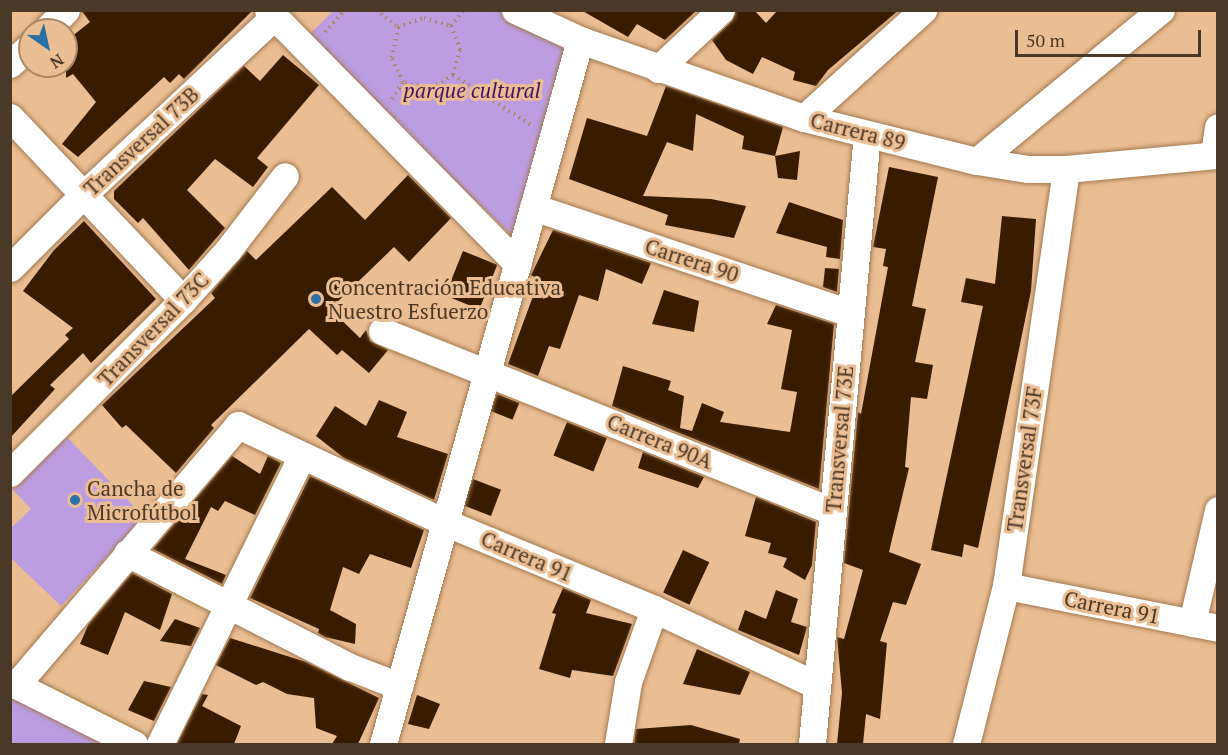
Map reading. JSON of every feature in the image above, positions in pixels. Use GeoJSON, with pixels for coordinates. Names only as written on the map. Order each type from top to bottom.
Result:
{"type":"FeatureCollection","features":[{"type":"Feature","properties":{"kind":"street"},"geometry":{"type":"LineString","coordinates":[[658,69],[721,10]]}},
{"type":"Feature","properties":{"kind":"street"},"geometry":{"type":"LineString","coordinates":[[804,118],[923,10]]}},
{"type":"Feature","properties":{"kind":"street"},"geometry":{"type":"LineString","coordinates":[[977,160],[1161,10]]}},
{"type":"Feature","properties":{"kind":"street","name":"Carrera 89"},"geometry":{"type":"LineString","coordinates":[[523,12],[580,40],[804,118],[977,160],[1028,169],[1066,169],[1216,155]]}},
{"type":"Feature","properties":{"kind":"street"},"geometry":{"type":"LineString","coordinates":[[271,14],[518,264]]}},
{"type":"Feature","properties":{"kind":"street","name":"Transversal 73B"},"geometry":{"type":"LineString","coordinates":[[10,268],[271,14]]}},
{"type":"Feature","properties":{"kind":"street"},"geometry":{"type":"LineString","coordinates":[[383,744],[580,40]]}},
{"type":"Feature","properties":{"kind":"street"},"geometry":{"type":"LineString","coordinates":[[10,117],[183,300]]}},
{"type":"Feature","properties":{"kind":"street"},"geometry":{"type":"LineString","coordinates":[[1216,155],[1218,127]]}},
{"type":"Feature","properties":{"kind":"street","name":"Transversal 73E"},"geometry":{"type":"LineString","coordinates":[[812,744],[867,134]]}},
{"type":"Feature","properties":{"kind":"street","name":"Transversal 73F"},"geometry":{"type":"LineString","coordinates":[[966,744],[1006,586],[1066,169]]}},
{"type":"Feature","properties":{"kind":"street","name":"Transversal 73C"},"geometry":{"type":"LineString","coordinates":[[10,473],[183,300],[228,250],[285,176]]}},
{"type":"Feature","properties":{"kind":"street","name":"Carrera 90"},"geometry":{"type":"LineString","coordinates":[[533,207],[850,313]]}},
{"type":"Feature","properties":{"kind":"street","name":"Carrera 90A"},"geometry":{"type":"LineString","coordinates":[[382,331],[832,511]]}},
{"type":"Feature","properties":{"kind":"street","name":"Carrera 91"},"geometry":{"type":"LineString","coordinates":[[127,553],[238,425],[444,522],[654,609],[816,685]]}},
{"type":"Feature","properties":{"kind":"street"},"geometry":{"type":"LineString","coordinates":[[160,744],[232,604],[302,456]]}},
{"type":"Feature","properties":{"kind":"street"},"geometry":{"type":"LineString","coordinates":[[1205,626],[1218,510]]}},
{"type":"Feature","properties":{"kind":"street"},"geometry":{"type":"LineString","coordinates":[[134,744],[13,683],[127,553],[232,604],[350,667],[399,686]]}},
{"type":"Feature","properties":{"kind":"street","name":"Carrera 91"},"geometry":{"type":"LineString","coordinates":[[1006,586],[1205,626]]}},
{"type":"Feature","properties":{"kind":"street"},"geometry":{"type":"LineString","coordinates":[[618,744],[628,682],[654,609]]}},
{"type":"Feature","properties":{"kind":"path"},"geometry":{"type":"LineString","coordinates":[[323,36],[345,10]]}},
{"type":"Feature","properties":{"kind":"path"},"geometry":{"type":"LineString","coordinates":[[376,10],[398,27]]}},
{"type":"Feature","properties":{"kind":"path"},"geometry":{"type":"LineString","coordinates":[[451,26],[464,10]]}},
{"type":"Feature","properties":{"kind":"path"},"geometry":{"type":"LineString","coordinates":[[398,27],[424,18],[451,26]]}},
{"type":"Feature","properties":{"kind":"path"},"geometry":{"type":"LineString","coordinates":[[398,27],[392,58],[403,82],[430,88],[453,75],[459,50],[451,26]]}},
{"type":"Feature","properties":{"kind":"path"},"geometry":{"type":"LineString","coordinates":[[453,75],[552,140]]}},
{"type":"Feature","properties":{"kind":"green space","name":"parque cultural"},"geometry":{"type":"Polygon","coordinates":[[[510,10],[569,43],[516,239],[305,39],[333,11],[510,10]]]}},
{"type":"Feature","properties":{"kind":"green space","name":"Cancha de Microfútbol"},"geometry":{"type":"Polygon","coordinates":[[[67,437],[144,517],[61,606],[11,558],[10,529],[31,509],[13,490],[67,437]]]}},
{"type":"Feature","properties":{"kind":"green space"},"geometry":{"type":"Polygon","coordinates":[[[11,697],[104,744],[11,744],[11,697]]]}},
{"type":"Feature","properties":{"kind":"building"},"geometry":{"type":"Polygon","coordinates":[[[81,10],[253,10],[184,79],[179,74],[170,83],[164,77],[78,157],[62,144],[96,102],[76,78],[78,32],[90,22],[81,10]]]}},
{"type":"Feature","properties":{"kind":"building"},"geometry":{"type":"Polygon","coordinates":[[[581,10],[697,10],[665,40],[637,24],[628,37],[581,10]]]}},
{"type":"Feature","properties":{"kind":"building"},"geometry":{"type":"Polygon","coordinates":[[[736,10],[754,10],[766,23],[778,10],[899,10],[828,70],[816,86],[793,80],[795,72],[762,57],[753,74],[726,60],[712,40],[732,21],[736,10]]]}},
{"type":"Feature","properties":{"kind":"building"},"geometry":{"type":"Polygon","coordinates":[[[283,55],[319,85],[257,158],[268,167],[253,187],[215,159],[187,190],[225,228],[189,270],[143,218],[138,223],[114,199],[114,191],[244,66],[260,81],[283,55]]]}},
{"type":"Feature","properties":{"kind":"building"},"geometry":{"type":"Polygon","coordinates":[[[666,86],[783,127],[775,156],[742,149],[744,136],[696,114],[693,151],[667,142],[643,196],[711,199],[746,206],[734,238],[665,225],[668,215],[569,179],[587,118],[647,136],[666,86]]]}},
{"type":"Feature","properties":{"kind":"building"},"geometry":{"type":"Polygon","coordinates":[[[800,151],[797,180],[778,178],[775,156],[800,151]]]}},
{"type":"Feature","properties":{"kind":"building"},"geometry":{"type":"Polygon","coordinates":[[[889,167],[938,177],[912,306],[926,309],[915,362],[933,365],[927,399],[911,397],[905,467],[909,468],[889,552],[921,564],[906,605],[893,602],[880,641],[887,643],[880,719],[866,714],[863,744],[837,744],[842,693],[837,637],[844,639],[863,570],[844,563],[858,412],[861,414],[888,267],[883,266],[886,249],[873,247],[889,167]]]}},
{"type":"Feature","properties":{"kind":"building"},"geometry":{"type":"Polygon","coordinates":[[[408,175],[451,218],[409,262],[394,247],[330,309],[360,338],[366,330],[370,341],[388,350],[369,373],[342,350],[337,355],[309,329],[211,425],[214,428],[176,473],[126,425],[122,428],[102,405],[215,298],[211,293],[247,251],[256,260],[332,187],[365,220],[408,175]]]}},
{"type":"Feature","properties":{"kind":"building"},"geometry":{"type":"Polygon","coordinates":[[[789,202],[843,220],[840,259],[826,257],[827,247],[776,233],[789,202]]]}},
{"type":"Feature","properties":{"kind":"building"},"geometry":{"type":"Polygon","coordinates":[[[1002,216],[1036,219],[1031,291],[978,548],[964,544],[962,557],[931,550],[983,306],[961,302],[966,278],[995,284],[1002,216]]]}},
{"type":"Feature","properties":{"kind":"building"},"geometry":{"type":"Polygon","coordinates":[[[84,221],[156,299],[91,363],[83,353],[50,385],[55,389],[10,438],[10,397],[69,339],[65,335],[73,328],[23,291],[54,250],[84,221]]]}},
{"type":"Feature","properties":{"kind":"building"},"geometry":{"type":"Polygon","coordinates":[[[553,230],[651,263],[642,284],[606,269],[598,301],[579,295],[560,349],[549,346],[538,376],[508,364],[539,280],[531,275],[553,230]]]}},
{"type":"Feature","properties":{"kind":"building"},"geometry":{"type":"Polygon","coordinates":[[[463,251],[497,265],[479,309],[445,296],[463,251]]]}},
{"type":"Feature","properties":{"kind":"building"},"geometry":{"type":"Polygon","coordinates":[[[825,268],[839,269],[837,292],[823,287],[825,268]]]}},
{"type":"Feature","properties":{"kind":"building"},"geometry":{"type":"Polygon","coordinates":[[[664,290],[699,301],[694,332],[652,324],[664,290]]]}},
{"type":"Feature","properties":{"kind":"building"},"geometry":{"type":"Polygon","coordinates":[[[776,305],[834,324],[819,489],[612,406],[623,366],[671,381],[668,390],[684,396],[680,428],[692,431],[702,403],[724,412],[720,422],[790,432],[797,392],[781,389],[792,330],[767,324],[776,305]]]}},
{"type":"Feature","properties":{"kind":"building"},"geometry":{"type":"Polygon","coordinates":[[[497,394],[519,403],[513,420],[490,411],[497,394]]]}},
{"type":"Feature","properties":{"kind":"building"},"geometry":{"type":"Polygon","coordinates":[[[379,400],[407,412],[397,437],[448,454],[434,500],[344,458],[316,436],[335,406],[366,426],[379,400]]]}},
{"type":"Feature","properties":{"kind":"building"},"geometry":{"type":"Polygon","coordinates":[[[567,422],[607,438],[593,471],[554,455],[567,422]]]}},
{"type":"Feature","properties":{"kind":"building"},"geometry":{"type":"Polygon","coordinates":[[[643,452],[704,477],[698,488],[638,468],[643,452]]]}},
{"type":"Feature","properties":{"kind":"building"},"geometry":{"type":"Polygon","coordinates":[[[232,456],[260,474],[268,456],[281,463],[255,515],[225,501],[218,511],[211,507],[185,559],[226,575],[222,584],[153,549],[232,456]]]}},
{"type":"Feature","properties":{"kind":"building"},"geometry":{"type":"Polygon","coordinates":[[[310,476],[424,530],[411,568],[370,554],[359,574],[343,567],[330,610],[356,624],[355,644],[325,637],[318,633],[319,629],[250,598],[310,476]]]}},
{"type":"Feature","properties":{"kind":"building"},"geometry":{"type":"Polygon","coordinates":[[[473,479],[501,490],[491,516],[463,505],[473,479]]]}},
{"type":"Feature","properties":{"kind":"building"},"geometry":{"type":"Polygon","coordinates":[[[756,497],[816,522],[812,565],[805,580],[783,567],[787,558],[768,553],[771,543],[745,536],[756,497]]]}},
{"type":"Feature","properties":{"kind":"building"},"geometry":{"type":"Polygon","coordinates":[[[683,550],[709,562],[689,605],[663,593],[683,550]]]}},
{"type":"Feature","properties":{"kind":"building"},"geometry":{"type":"Polygon","coordinates":[[[132,573],[172,594],[160,630],[125,612],[108,655],[80,644],[88,625],[132,573]]]}},
{"type":"Feature","properties":{"kind":"building"},"geometry":{"type":"Polygon","coordinates":[[[563,588],[591,600],[586,613],[632,624],[613,676],[572,670],[570,678],[539,669],[556,614],[552,613],[563,588]]]}},
{"type":"Feature","properties":{"kind":"building"},"geometry":{"type":"Polygon","coordinates":[[[776,590],[798,599],[791,622],[807,627],[799,655],[738,630],[745,610],[766,619],[776,590]]]}},
{"type":"Feature","properties":{"kind":"building"},"geometry":{"type":"Polygon","coordinates":[[[175,619],[200,628],[191,646],[160,641],[175,619]]]}},
{"type":"Feature","properties":{"kind":"building"},"geometry":{"type":"Polygon","coordinates":[[[230,638],[306,662],[379,698],[358,744],[332,744],[337,736],[316,728],[314,698],[287,694],[263,682],[256,685],[216,665],[230,638]]]}},
{"type":"Feature","properties":{"kind":"building"},"geometry":{"type":"Polygon","coordinates":[[[697,649],[750,672],[740,695],[683,684],[697,649]]]}},
{"type":"Feature","properties":{"kind":"building"},"geometry":{"type":"Polygon","coordinates":[[[144,681],[171,687],[154,721],[128,710],[144,681]]]}},
{"type":"Feature","properties":{"kind":"building"},"geometry":{"type":"Polygon","coordinates":[[[202,694],[208,695],[202,706],[241,726],[234,744],[177,744],[202,694]]]}},
{"type":"Feature","properties":{"kind":"building"},"geometry":{"type":"Polygon","coordinates":[[[417,695],[440,704],[429,729],[408,724],[417,695]]]}},
{"type":"Feature","properties":{"kind":"building"},"geometry":{"type":"Polygon","coordinates":[[[691,725],[740,739],[739,744],[634,744],[636,729],[691,725]]]}},
{"type":"Feature","properties":{"kind":"place","name":"Concentración Educativa Nuestro Esfuerzo"},"geometry":{"type":"Point","coordinates":[316,299]}},
{"type":"Feature","properties":{"kind":"place","name":"Cancha de Microfútbol"},"geometry":{"type":"Point","coordinates":[75,500]}}]}
